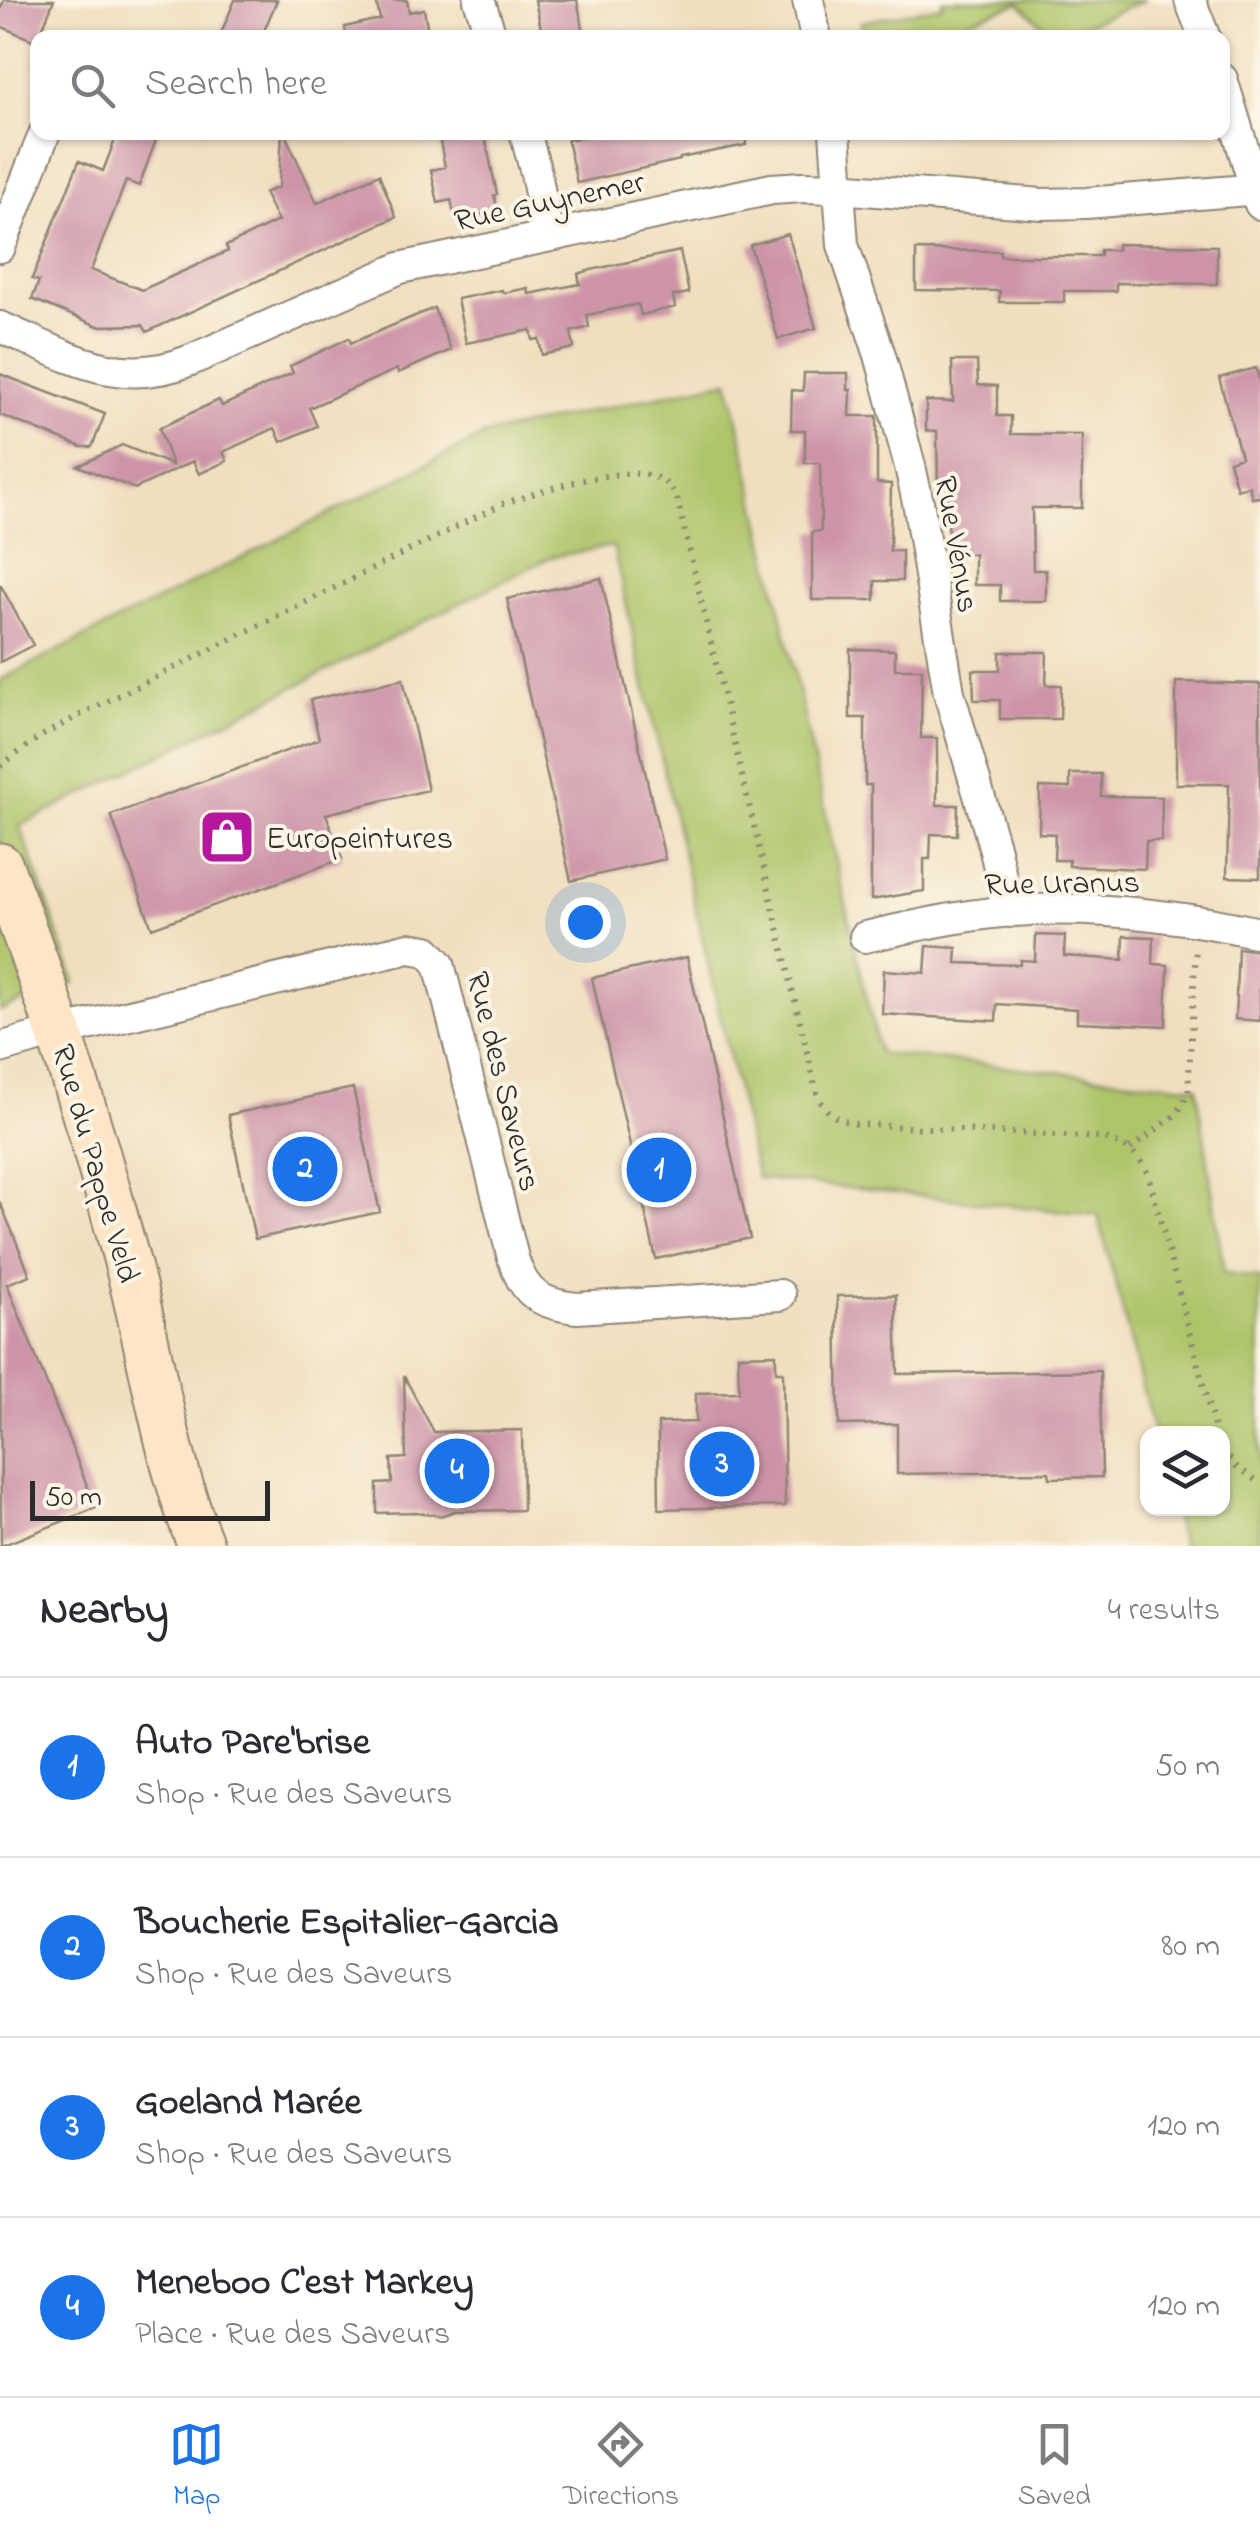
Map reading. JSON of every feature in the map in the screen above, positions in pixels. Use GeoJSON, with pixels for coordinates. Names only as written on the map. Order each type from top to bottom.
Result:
{"type":"FeatureCollection","features":[{"type":"Feature","properties":{"kind":"street"},"geometry":{"type":"LineString","coordinates":[[479,0],[489,30]]}},
{"type":"Feature","properties":{"kind":"street"},"geometry":{"type":"LineString","coordinates":[[808,0],[814,30]]}},
{"type":"Feature","properties":{"kind":"street"},"geometry":{"type":"LineString","coordinates":[[1190,0],[1203,30]]}},
{"type":"Feature","properties":{"kind":"street"},"geometry":{"type":"LineString","coordinates":[[1230,104],[1259,194]]}},
{"type":"Feature","properties":{"kind":"street"},"geometry":{"type":"LineString","coordinates":[[0,247],[41,140]]}},
{"type":"Feature","properties":{"kind":"street"},"geometry":{"type":"LineString","coordinates":[[527,140],[548,235]]}},
{"type":"Feature","properties":{"kind":"street","name":"Rue Vénus"},"geometry":{"type":"LineString","coordinates":[[835,140],[843,245],[880,355],[910,466],[949,694],[994,846],[1009,912]]}},
{"type":"Feature","properties":{"kind":"street","name":"Rue Guynemer"},"geometry":{"type":"LineString","coordinates":[[0,327],[101,368],[155,371],[191,360],[400,268],[772,189],[803,186],[1042,204],[1259,194]]}},
{"type":"Feature","properties":{"kind":"street","name":"Rue du Pappe Veld"},"geometry":{"type":"LineString","coordinates":[[0,866],[59,1032],[124,1253],[174,1465],[202,1546]]}},
{"type":"Feature","properties":{"kind":"street","name":"Rue Uranus"},"geometry":{"type":"LineString","coordinates":[[864,938],[922,924],[1032,910],[1197,921],[1260,933]]}},
{"type":"Feature","properties":{"kind":"street","name":"Rue des Saveurs"},"geometry":{"type":"LineString","coordinates":[[59,1032],[409,948],[427,951],[439,964],[513,1258],[521,1281],[530,1292],[550,1303],[577,1308],[780,1295]]}},
{"type":"Feature","properties":{"kind":"street"},"geometry":{"type":"LineString","coordinates":[[0,1048],[59,1032]]}},
{"type":"Feature","properties":{"kind":"street","name":"Rue du Pappe Veld"},"geometry":{"type":"LineString","coordinates":[[174,1465],[180,1546]]}},
{"type":"Feature","properties":{"kind":"path"},"geometry":{"type":"LineString","coordinates":[[0,766],[38,738],[78,716],[492,508],[572,483],[626,474],[666,482],[677,498],[785,963],[824,1109],[842,1122],[856,1124],[1102,1138],[1130,1149],[1146,1169],[1214,1426]]}},
{"type":"Feature","properties":{"kind":"path"},"geometry":{"type":"LineString","coordinates":[[1130,1149],[1176,1116],[1188,1094],[1197,921]]}},
{"type":"Feature","properties":{"kind":"path"},"geometry":{"type":"LineString","coordinates":[[1230,1459],[1260,1483]]}},
{"type":"Feature","properties":{"kind":"green space"},"geometry":{"type":"Polygon","coordinates":[[[942,0],[1145,0],[1072,30],[1048,30],[1019,3],[942,30],[863,30],[861,22],[942,6],[942,0]]]}},
{"type":"Feature","properties":{"kind":"green space"},"geometry":{"type":"Polygon","coordinates":[[[729,380],[879,1053],[1197,1087],[1224,1273],[1260,1278],[1260,1546],[1182,1546],[1175,1516],[1230,1516],[1230,1426],[1152,1426],[1098,1215],[757,1178],[613,546],[551,557],[20,826],[75,982],[0,1011],[0,680],[485,435],[729,380]]]}},
{"type":"Feature","properties":{"kind":"building"},"geometry":{"type":"Polygon","coordinates":[[[4,0],[54,0],[42,30],[30,30],[30,39],[0,26],[4,0]]]}},
{"type":"Feature","properties":{"kind":"building"},"geometry":{"type":"Polygon","coordinates":[[[235,0],[277,0],[264,30],[222,30],[235,0]]]}},
{"type":"Feature","properties":{"kind":"building"},"geometry":{"type":"Polygon","coordinates":[[[376,0],[407,0],[409,12],[424,9],[428,30],[345,30],[380,19],[376,0]]]}},
{"type":"Feature","properties":{"kind":"building"},"geometry":{"type":"Polygon","coordinates":[[[535,0],[577,0],[583,30],[541,30],[535,0]]]}},
{"type":"Feature","properties":{"kind":"building"},"geometry":{"type":"Polygon","coordinates":[[[115,140],[156,140],[139,186],[126,181],[91,270],[142,290],[228,251],[226,246],[278,221],[264,193],[279,187],[282,140],[288,140],[317,203],[379,174],[396,217],[147,332],[143,325],[98,326],[32,299],[39,281],[32,279],[79,161],[103,171],[115,140]]]}},
{"type":"Feature","properties":{"kind":"building"},"geometry":{"type":"Polygon","coordinates":[[[440,140],[486,140],[498,211],[455,219],[451,200],[438,203],[431,170],[445,167],[440,140]]]}},
{"type":"Feature","properties":{"kind":"building"},"geometry":{"type":"Polygon","coordinates":[[[567,140],[746,140],[746,145],[577,183],[567,140]]]}},
{"type":"Feature","properties":{"kind":"building"},"geometry":{"type":"Polygon","coordinates":[[[788,234],[816,328],[778,339],[750,245],[788,234]]]}},
{"type":"Feature","properties":{"kind":"building"},"geometry":{"type":"Polygon","coordinates":[[[1117,244],[1217,246],[1217,284],[1116,283],[1116,291],[1064,291],[1064,302],[999,302],[1000,291],[916,290],[916,250],[1000,251],[1000,256],[1100,256],[1100,250],[1117,250],[1117,244]]]}},
{"type":"Feature","properties":{"kind":"building"},"geometry":{"type":"Polygon","coordinates":[[[680,251],[689,293],[673,296],[675,307],[641,315],[638,304],[587,315],[589,327],[571,332],[574,348],[542,355],[539,339],[533,340],[531,330],[466,343],[457,299],[528,288],[529,294],[580,284],[578,274],[680,251]]]}},
{"type":"Feature","properties":{"kind":"building"},"geometry":{"type":"Polygon","coordinates":[[[434,308],[451,350],[309,408],[317,426],[281,442],[275,428],[223,452],[227,461],[199,474],[193,461],[135,489],[78,466],[122,445],[172,465],[159,428],[219,400],[222,406],[293,373],[290,366],[349,338],[351,343],[434,308]]]}},
{"type":"Feature","properties":{"kind":"building"},"geometry":{"type":"Polygon","coordinates":[[[952,361],[977,361],[978,385],[997,386],[997,416],[1011,416],[1011,434],[1082,435],[1082,508],[1032,508],[1033,570],[1046,570],[1046,601],[1000,601],[1000,585],[974,585],[974,554],[948,553],[948,492],[938,492],[937,431],[926,431],[926,401],[953,402],[952,361]]]}},
{"type":"Feature","properties":{"kind":"building"},"geometry":{"type":"Polygon","coordinates":[[[1256,368],[1260,384],[1260,497],[1252,498],[1249,486],[1237,489],[1229,461],[1241,457],[1219,378],[1256,368]]]}},
{"type":"Feature","properties":{"kind":"building"},"geometry":{"type":"Polygon","coordinates":[[[804,373],[848,373],[850,416],[877,416],[877,483],[891,484],[890,551],[902,551],[902,581],[875,581],[875,600],[812,600],[812,532],[821,531],[820,463],[805,463],[805,430],[791,430],[792,390],[803,391],[804,373]]]}},
{"type":"Feature","properties":{"kind":"building"},"geometry":{"type":"Polygon","coordinates":[[[0,374],[105,414],[92,447],[81,447],[0,415],[0,374]]]}},
{"type":"Feature","properties":{"kind":"building"},"geometry":{"type":"Polygon","coordinates":[[[601,578],[665,859],[571,881],[507,599],[601,578]]]}},
{"type":"Feature","properties":{"kind":"building"},"geometry":{"type":"Polygon","coordinates":[[[0,584],[33,645],[0,662],[0,584]]]}},
{"type":"Feature","properties":{"kind":"building"},"geometry":{"type":"Polygon","coordinates":[[[850,649],[895,650],[895,669],[922,669],[921,738],[937,738],[937,805],[958,805],[957,835],[931,834],[930,859],[924,859],[924,891],[871,900],[871,785],[865,785],[865,718],[850,718],[850,649]]]}},
{"type":"Feature","properties":{"kind":"building"},"geometry":{"type":"Polygon","coordinates":[[[1000,652],[1047,652],[1046,685],[1061,685],[1060,719],[1000,719],[1000,700],[974,700],[973,670],[1000,670],[1000,652]]]}},
{"type":"Feature","properties":{"kind":"building","name":"Europeintures"},"geometry":{"type":"Polygon","coordinates":[[[403,679],[428,790],[326,814],[342,859],[152,928],[111,815],[319,739],[310,700],[403,679]]]}},
{"type":"Feature","properties":{"kind":"building"},"geometry":{"type":"Polygon","coordinates":[[[1176,682],[1260,684],[1260,878],[1227,877],[1229,784],[1176,784],[1176,682]]]}},
{"type":"Feature","properties":{"kind":"building"},"geometry":{"type":"Polygon","coordinates":[[[1070,774],[1101,774],[1101,796],[1162,797],[1161,841],[1146,841],[1145,869],[1069,866],[1069,860],[1054,860],[1055,834],[1039,833],[1040,787],[1070,788],[1070,774]]]}},
{"type":"Feature","properties":{"kind":"building"},"geometry":{"type":"Polygon","coordinates":[[[1036,935],[1065,936],[1064,956],[1123,960],[1124,936],[1154,937],[1153,964],[1168,965],[1166,1026],[1077,1022],[1077,1009],[997,1004],[996,1021],[882,1014],[884,970],[925,973],[927,946],[957,948],[956,963],[1020,965],[1020,960],[1035,961],[1036,935]]]}},
{"type":"Feature","properties":{"kind":"building"},"geometry":{"type":"Polygon","coordinates":[[[1238,948],[1260,951],[1260,1021],[1235,1019],[1238,948]]]}},
{"type":"Feature","properties":{"kind":"building"},"geometry":{"type":"Polygon","coordinates":[[[687,957],[750,1238],[656,1259],[592,978],[687,957]]]}},
{"type":"Feature","properties":{"kind":"building"},"geometry":{"type":"Polygon","coordinates":[[[353,1088],[380,1212],[255,1239],[228,1115],[353,1088]]]}},
{"type":"Feature","properties":{"kind":"building"},"geometry":{"type":"Polygon","coordinates":[[[0,1202],[30,1275],[7,1284],[96,1508],[1,1546],[0,1202]]]}},
{"type":"Feature","properties":{"kind":"building"},"geometry":{"type":"Polygon","coordinates":[[[896,1295],[898,1374],[1100,1371],[1102,1477],[1050,1478],[1049,1472],[897,1474],[897,1424],[839,1425],[837,1296],[896,1295]]]}},
{"type":"Feature","properties":{"kind":"building"},"geometry":{"type":"Polygon","coordinates":[[[776,1354],[776,1372],[783,1372],[785,1506],[659,1509],[658,1423],[696,1422],[696,1393],[739,1392],[738,1355],[776,1354]]]}},
{"type":"Feature","properties":{"kind":"building"},"geometry":{"type":"Polygon","coordinates":[[[404,1376],[434,1432],[522,1430],[523,1510],[455,1511],[440,1516],[377,1513],[377,1484],[392,1483],[391,1459],[406,1458],[404,1376]]]}},
{"type":"Feature","properties":{"kind":"place","name":"Europeintures"},"geometry":{"type":"Point","coordinates":[227,837]}},
{"type":"Feature","properties":{"kind":"place","name":"Boucherie Espitalier-Garcia"},"geometry":{"type":"Point","coordinates":[305,1169]}},
{"type":"Feature","properties":{"kind":"place","name":"Auto Pare'brise"},"geometry":{"type":"Point","coordinates":[659,1170]}},
{"type":"Feature","properties":{"kind":"place","name":"Goeland Marée"},"geometry":{"type":"Point","coordinates":[722,1464]}},
{"type":"Feature","properties":{"kind":"place","name":"Meneboo C'est Markey"},"geometry":{"type":"Point","coordinates":[457,1471]}}]}
